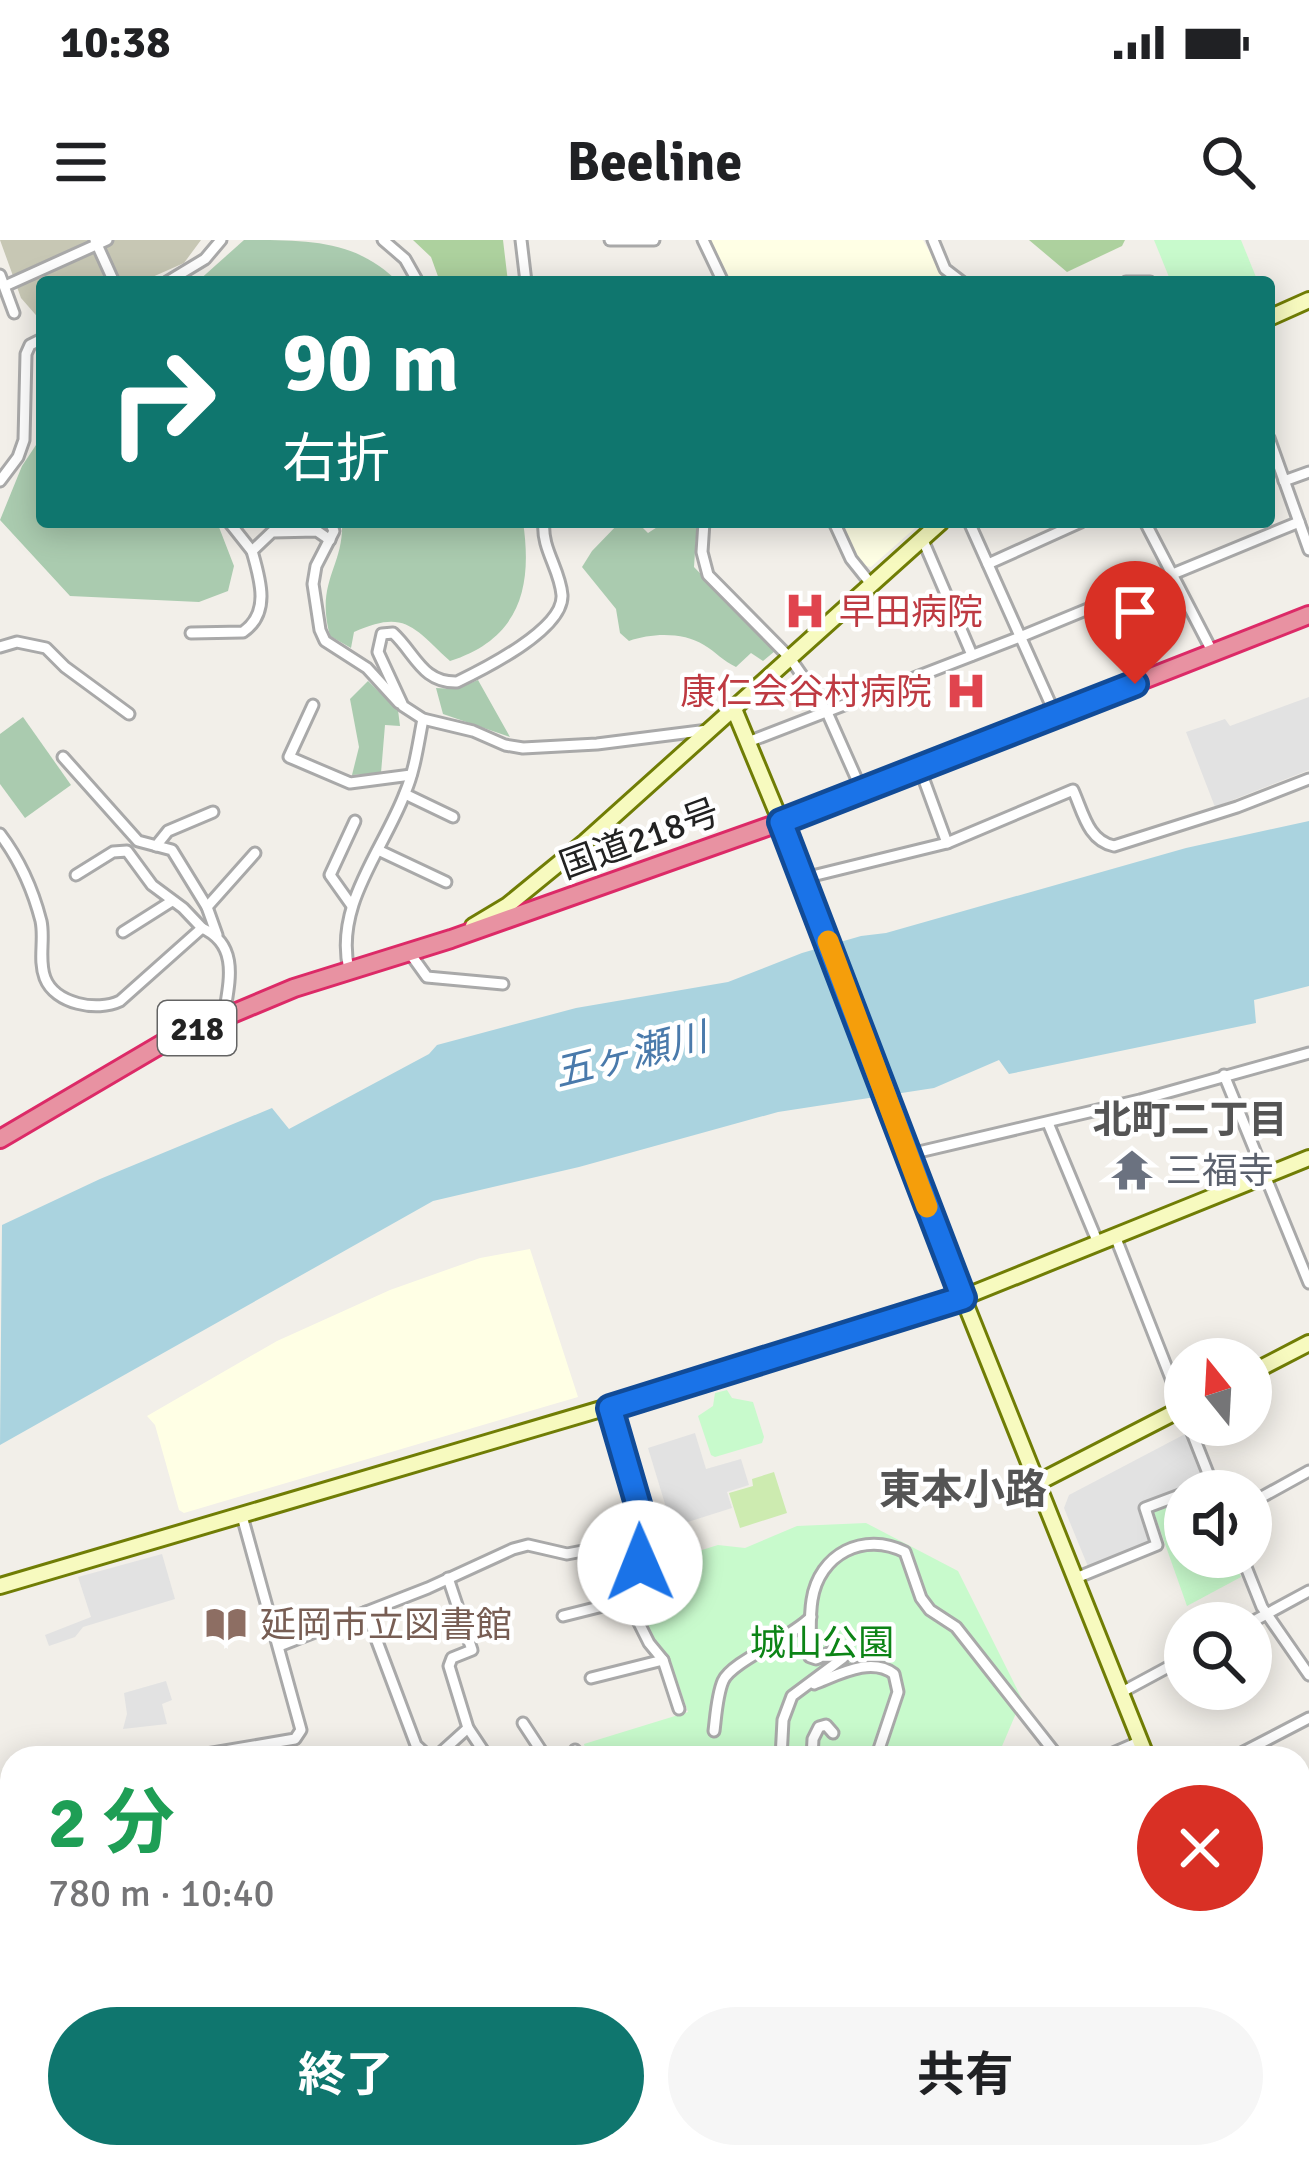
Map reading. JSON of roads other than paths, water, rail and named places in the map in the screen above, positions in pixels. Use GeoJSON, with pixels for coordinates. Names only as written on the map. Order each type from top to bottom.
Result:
{"type":"FeatureCollection","features":[{"type":"Feature","properties":{"kind":"highway","name":"国道218号"},"geometry":{"type":"LineString","coordinates":[[0,1139],[165,1042],[224,1016],[781,822],[1309,615]]}},
{"type":"Feature","properties":{"kind":"street"},"geometry":{"type":"LineString","coordinates":[[177,276],[205,259],[221,240]]}},
{"type":"Feature","properties":{"kind":"street"},"geometry":{"type":"LineString","coordinates":[[383,240],[405,259],[415,276]]}},
{"type":"Feature","properties":{"kind":"street"},"geometry":{"type":"LineString","coordinates":[[521,240],[525,276]]}},
{"type":"Feature","properties":{"kind":"street"},"geometry":{"type":"LineString","coordinates":[[610,240],[654,240]]}},
{"type":"Feature","properties":{"kind":"street"},"geometry":{"type":"LineString","coordinates":[[703,240],[719,276]]}},
{"type":"Feature","properties":{"kind":"street"},"geometry":{"type":"LineString","coordinates":[[933,240],[945,269],[954,276]]}},
{"type":"Feature","properties":{"kind":"street"},"geometry":{"type":"LineString","coordinates":[[14,313],[3,280],[100,242],[112,276]]}},
{"type":"Feature","properties":{"kind":"street"},"geometry":{"type":"LineString","coordinates":[[1275,315],[1309,301]]}},
{"type":"Feature","properties":{"kind":"street"},"geometry":{"type":"LineString","coordinates":[[0,481],[24,440],[26,354],[36,342]]}},
{"type":"Feature","properties":{"kind":"street"},"geometry":{"type":"LineString","coordinates":[[1275,455],[1309,550]]}},
{"type":"Feature","properties":{"kind":"street"},"geometry":{"type":"LineString","coordinates":[[1284,481],[1309,472]]}},
{"type":"Feature","properties":{"kind":"street"},"geometry":{"type":"LineString","coordinates":[[748,742],[1299,522]]}},
{"type":"Feature","properties":{"kind":"street"},"geometry":{"type":"LineString","coordinates":[[191,633],[243,632],[256,620],[261,595],[252,551],[234,528]]}},
{"type":"Feature","properties":{"kind":"street"},"geometry":{"type":"LineString","coordinates":[[333,528],[316,566],[314,584],[325,641],[367,668],[403,706],[423,719],[523,748],[708,729]]}},
{"type":"Feature","properties":{"kind":"street"},"geometry":{"type":"LineString","coordinates":[[403,706],[378,652],[382,634],[393,632],[425,673],[457,682],[552,623],[562,596],[544,528]]}},
{"type":"Feature","properties":{"kind":"street"},"geometry":{"type":"LineString","coordinates":[[704,528],[703,566],[790,658],[826,710],[862,791]]}},
{"type":"Feature","properties":{"kind":"street"},"geometry":{"type":"LineString","coordinates":[[837,528],[851,559],[871,584]]}},
{"type":"Feature","properties":{"kind":"street"},"geometry":{"type":"LineString","coordinates":[[451,940],[544,876],[934,528]]}},
{"type":"Feature","properties":{"kind":"street"},"geometry":{"type":"LineString","coordinates":[[972,528],[1056,715]]}},
{"type":"Feature","properties":{"kind":"street"},"geometry":{"type":"LineString","coordinates":[[988,564],[1069,528]]}},
{"type":"Feature","properties":{"kind":"street"},"geometry":{"type":"LineString","coordinates":[[1148,528],[1214,653]]}},
{"type":"Feature","properties":{"kind":"street"},"geometry":{"type":"LineString","coordinates":[[252,551],[277,531],[317,531],[330,540]]}},
{"type":"Feature","properties":{"kind":"street"},"geometry":{"type":"LineString","coordinates":[[922,538],[972,655]]}},
{"type":"Feature","properties":{"kind":"street"},"geometry":{"type":"LineString","coordinates":[[0,647],[17,642],[46,648],[129,714]]}},
{"type":"Feature","properties":{"kind":"street"},"geometry":{"type":"LineString","coordinates":[[313,705],[290,757],[350,783],[411,775]]}},
{"type":"Feature","properties":{"kind":"street"},"geometry":{"type":"LineString","coordinates":[[734,709],[1142,1746]]}},
{"type":"Feature","properties":{"kind":"street"},"geometry":{"type":"LineString","coordinates":[[349,970],[344,936],[352,906],[405,794],[423,719]]}},
{"type":"Feature","properties":{"kind":"street"},"geometry":{"type":"LineString","coordinates":[[63,757],[138,841],[172,850],[207,907],[231,962],[224,1016]]}},
{"type":"Feature","properties":{"kind":"street"},"geometry":{"type":"LineString","coordinates":[[920,769],[947,843]]}},
{"type":"Feature","properties":{"kind":"street"},"geometry":{"type":"LineString","coordinates":[[804,878],[947,843],[1073,790],[1092,834],[1101,844],[1114,846],[1309,779]]}},
{"type":"Feature","properties":{"kind":"street"},"geometry":{"type":"LineString","coordinates":[[405,794],[453,817]]}},
{"type":"Feature","properties":{"kind":"street"},"geometry":{"type":"LineString","coordinates":[[156,846],[168,831],[212,812]]}},
{"type":"Feature","properties":{"kind":"street"},"geometry":{"type":"LineString","coordinates":[[352,906],[330,875],[355,820]]}},
{"type":"Feature","properties":{"kind":"street"},"geometry":{"type":"LineString","coordinates":[[0,834],[23,871],[43,926],[46,982],[74,1002],[96,1007],[120,1001],[202,928]]}},
{"type":"Feature","properties":{"kind":"street"},"geometry":{"type":"LineString","coordinates":[[76,875],[127,850],[152,885],[217,935]]}},
{"type":"Feature","properties":{"kind":"street"},"geometry":{"type":"LineString","coordinates":[[378,850],[446,882]]}},
{"type":"Feature","properties":{"kind":"street"},"geometry":{"type":"LineString","coordinates":[[207,907],[255,854]]}},
{"type":"Feature","properties":{"kind":"street"},"geometry":{"type":"LineString","coordinates":[[542,908],[544,876]]}},
{"type":"Feature","properties":{"kind":"street"},"geometry":{"type":"LineString","coordinates":[[122,932],[172,901]]}},
{"type":"Feature","properties":{"kind":"street"},"geometry":{"type":"LineString","coordinates":[[409,952],[427,977],[503,984]]}},
{"type":"Feature","properties":{"kind":"street"},"geometry":{"type":"LineString","coordinates":[[906,1155],[1048,1123],[1309,1053]]}},
{"type":"Feature","properties":{"kind":"street"},"geometry":{"type":"LineString","coordinates":[[1224,1076],[1309,1283]]}},
{"type":"Feature","properties":{"kind":"street"},"geometry":{"type":"LineString","coordinates":[[1048,1123],[1097,1243]]}},
{"type":"Feature","properties":{"kind":"street"},"geometry":{"type":"LineString","coordinates":[[0,1586],[610,1408],[963,1298],[1309,1159]]}},
{"type":"Feature","properties":{"kind":"street"},"geometry":{"type":"LineString","coordinates":[[1115,1236],[1164,1360]]}},
{"type":"Feature","properties":{"kind":"street"},"geometry":{"type":"LineString","coordinates":[[1272,1361],[1309,1342]]}},
{"type":"Feature","properties":{"kind":"street"},"geometry":{"type":"LineString","coordinates":[[279,1646],[528,1545],[567,1554],[635,1541],[645,1528],[610,1408]]}},
{"type":"Feature","properties":{"kind":"street"},"geometry":{"type":"LineString","coordinates":[[1037,1483],[1164,1420]]}},
{"type":"Feature","properties":{"kind":"street"},"geometry":{"type":"LineString","coordinates":[[1272,1491],[1309,1471]]}},
{"type":"Feature","properties":{"kind":"street"},"geometry":{"type":"LineString","coordinates":[[1076,1578],[1157,1545],[1145,1508],[1164,1501]]}},
{"type":"Feature","properties":{"kind":"street"},"geometry":{"type":"LineString","coordinates":[[242,1516],[301,1730],[296,1738],[250,1746]]}},
{"type":"Feature","properties":{"kind":"street"},"geometry":{"type":"LineString","coordinates":[[635,1541],[641,1568],[635,1598],[637,1619],[663,1660],[680,1709]]}},
{"type":"Feature","properties":{"kind":"street"},"geometry":{"type":"LineString","coordinates":[[782,1746],[785,1710],[795,1693],[843,1658],[839,1648],[816,1659],[810,1657],[811,1617],[820,1576],[841,1551],[864,1543],[905,1552],[921,1598],[956,1627],[1050,1746]]}},
{"type":"Feature","properties":{"kind":"street"},"geometry":{"type":"LineString","coordinates":[[448,1578],[472,1651],[452,1658],[449,1666],[468,1728],[480,1746]]}},
{"type":"Feature","properties":{"kind":"street"},"geometry":{"type":"LineString","coordinates":[[1272,1611],[1309,1591]]}},
{"type":"Feature","properties":{"kind":"street"},"geometry":{"type":"LineString","coordinates":[[562,1616],[635,1598]]}},
{"type":"Feature","properties":{"kind":"street"},"geometry":{"type":"LineString","coordinates":[[366,1612],[419,1746]]}},
{"type":"Feature","properties":{"kind":"street"},"geometry":{"type":"LineString","coordinates":[[714,1731],[723,1681],[730,1670],[778,1644],[811,1617]]}},
{"type":"Feature","properties":{"kind":"street"},"geometry":{"type":"LineString","coordinates":[[1272,1621],[1309,1675]]}},
{"type":"Feature","properties":{"kind":"street"},"geometry":{"type":"LineString","coordinates":[[591,1678],[663,1660]]}},
{"type":"Feature","properties":{"kind":"street"},"geometry":{"type":"LineString","coordinates":[[795,1693],[868,1666],[892,1670],[898,1692],[880,1746]]}},
{"type":"Feature","properties":{"kind":"street"},"geometry":{"type":"LineString","coordinates":[[1122,1692],[1164,1669]]}},
{"type":"Feature","properties":{"kind":"street"},"geometry":{"type":"LineString","coordinates":[[1255,1746],[1309,1718]]}},
{"type":"Feature","properties":{"kind":"street"},"geometry":{"type":"LineString","coordinates":[[523,1723],[538,1746]]}},
{"type":"Feature","properties":{"kind":"street"},"geometry":{"type":"LineString","coordinates":[[813,1746],[820,1727],[826,1725],[833,1733]]}},
{"type":"Feature","properties":{"kind":"street"},"geometry":{"type":"LineString","coordinates":[[448,1746],[468,1728]]}},
{"type":"Feature","properties":{"kind":"street"},"geometry":{"type":"LineString","coordinates":[[273,1742],[274,1746]]}},
{"type":"Feature","properties":{"kind":"street"},"geometry":{"type":"LineString","coordinates":[[1131,1746],[1141,1742]]}},
{"type":"Feature","properties":{"kind":"water","name":"五ヶ瀬川"},"geometry":{"type":"Polygon","coordinates":[[[1309,821],[1309,986],[1254,1000],[1256,1023],[1009,1074],[999,1060],[934,1088],[778,1112],[433,1201],[0,1445],[2,1225],[272,1108],[289,1129],[429,1054],[437,1045],[576,1008],[728,982],[861,936],[886,933],[1186,848],[1309,821]]]}},
{"type":"Feature","properties":{"kind":"place","name":"早田病院"},"geometry":{"type":"Point","coordinates":[805,611]}},
{"type":"Feature","properties":{"kind":"place","name":"康仁会谷村病院"},"geometry":{"type":"Point","coordinates":[966,691]}},
{"type":"Feature","properties":{"kind":"place","name":"三福寺"},"geometry":{"type":"Point","coordinates":[1132,1170]}},
{"type":"Feature","properties":{"kind":"place","name":"延岡市立図書館"},"geometry":{"type":"Point","coordinates":[226,1624]}},
{"type":"Feature","properties":{"kind":"district","name":"北町二丁目"},"geometry":{"type":"Point","coordinates":[1190,1119]}},
{"type":"Feature","properties":{"kind":"district","name":"東本小路"},"geometry":{"type":"Point","coordinates":[963,1489]}},
{"type":"Feature","properties":{"kind":"park label","name":"城山公園"},"geometry":{"type":"Point","coordinates":[822,1642]}}]}
